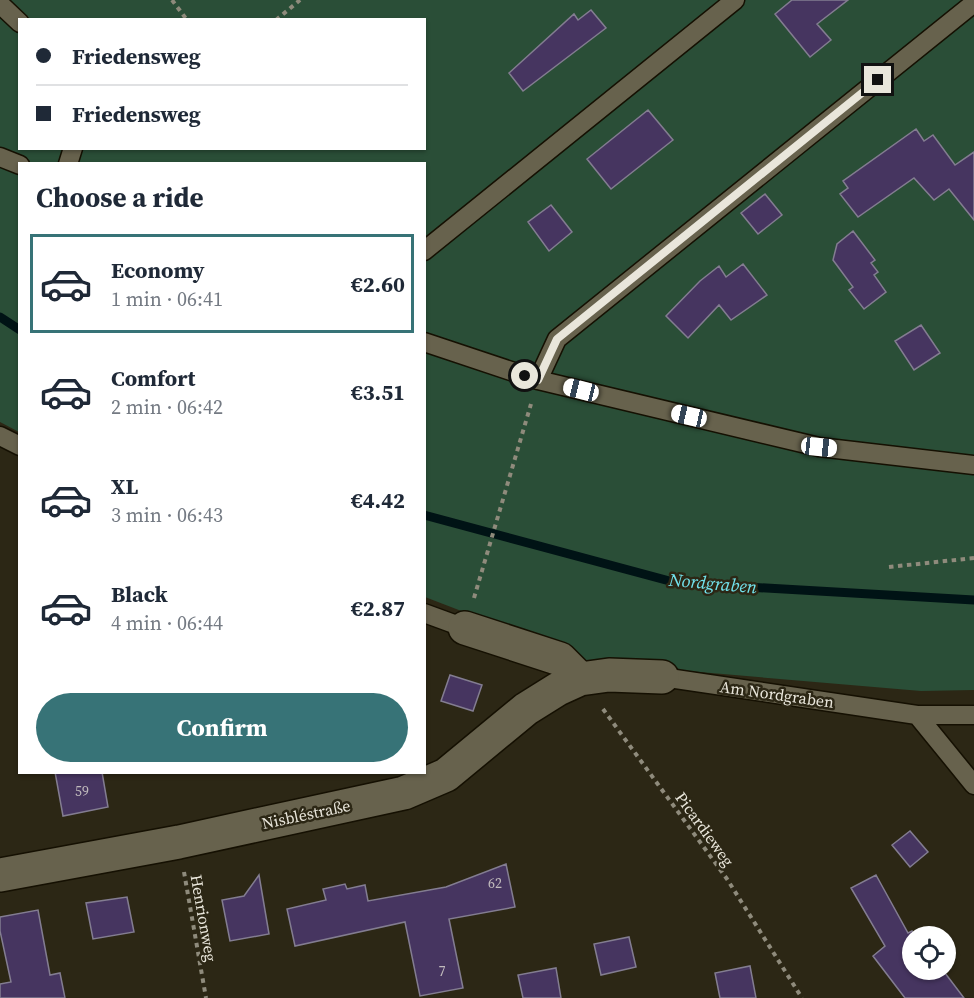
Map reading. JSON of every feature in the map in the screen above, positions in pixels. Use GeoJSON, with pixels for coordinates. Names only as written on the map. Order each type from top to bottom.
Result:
{"type":"FeatureCollection","features":[{"type":"Feature","properties":{"kind":"street"},"geometry":{"type":"LineString","coordinates":[[465,628],[560,659],[580,679]]}},
{"type":"Feature","properties":{"kind":"street","name":"Am Nordgraben"},"geometry":{"type":"LineString","coordinates":[[580,679],[609,675],[662,677]]}},
{"type":"Feature","properties":{"kind":"street","name":"Nisbléstraße"},"geometry":{"type":"LineString","coordinates":[[0,874],[179,842],[404,793],[446,775],[526,709],[558,689],[580,679]]}},
{"type":"Feature","properties":{"kind":"lane"},"geometry":{"type":"LineString","coordinates":[[426,249],[735,0]]}},
{"type":"Feature","properties":{"kind":"lane"},"geometry":{"type":"LineString","coordinates":[[538,380],[557,339],[974,3]]}},
{"type":"Feature","properties":{"kind":"lane"},"geometry":{"type":"LineString","coordinates":[[0,4],[18,21]]}},
{"type":"Feature","properties":{"kind":"lane"},"geometry":{"type":"LineString","coordinates":[[0,157],[18,164]]}},
{"type":"Feature","properties":{"kind":"lane"},"geometry":{"type":"LineString","coordinates":[[426,343],[538,380],[819,447],[972,463]]}},
{"type":"Feature","properties":{"kind":"lane"},"geometry":{"type":"LineString","coordinates":[[0,436],[18,445]]}},
{"type":"Feature","properties":{"kind":"lane"},"geometry":{"type":"LineString","coordinates":[[426,614],[465,628]]}},
{"type":"Feature","properties":{"kind":"lane","name":"Am Nordgraben"},"geometry":{"type":"LineString","coordinates":[[662,677],[916,715],[974,715]]}},
{"type":"Feature","properties":{"kind":"lane"},"geometry":{"type":"LineString","coordinates":[[916,715],[974,785]]}},
{"type":"Feature","properties":{"kind":"path"},"geometry":{"type":"LineString","coordinates":[[172,0],[186,18]]}},
{"type":"Feature","properties":{"kind":"path"},"geometry":{"type":"LineString","coordinates":[[278,18],[300,0]]}},
{"type":"Feature","properties":{"kind":"path"},"geometry":{"type":"LineString","coordinates":[[478,586],[538,380]]}},
{"type":"Feature","properties":{"kind":"path"},"geometry":{"type":"LineString","coordinates":[[889,567],[974,558]]}},
{"type":"Feature","properties":{"kind":"path","name":"Picardieweg"},"geometry":{"type":"LineString","coordinates":[[580,679],[727,879],[802,998]]}},
{"type":"Feature","properties":{"kind":"path","name":"Henrionweg"},"geometry":{"type":"LineString","coordinates":[[179,842],[206,998]]}},
{"type":"Feature","properties":{"kind":"green space"},"geometry":{"type":"Polygon","coordinates":[[[0,0],[974,0],[974,690],[921,691],[664,669],[587,669],[542,642],[426,597],[426,162],[18,162],[18,431],[0,422],[0,0]]]}},
{"type":"Feature","properties":{"kind":"building"},"geometry":{"type":"Polygon","coordinates":[[[792,0],[848,0],[817,24],[831,40],[810,57],[775,14],[792,0]]]}},
{"type":"Feature","properties":{"kind":"building"},"geometry":{"type":"Polygon","coordinates":[[[591,10],[606,28],[523,91],[509,73],[574,14],[578,20],[591,10]]]}},
{"type":"Feature","properties":{"kind":"building"},"geometry":{"type":"Polygon","coordinates":[[[648,110],[673,140],[611,189],[587,159],[648,110]]]}},
{"type":"Feature","properties":{"kind":"building"},"geometry":{"type":"Polygon","coordinates":[[[916,129],[924,141],[933,135],[955,165],[974,152],[974,220],[949,189],[934,200],[914,178],[858,217],[840,194],[848,188],[843,181],[916,129]]]}},
{"type":"Feature","properties":{"kind":"building"},"geometry":{"type":"Polygon","coordinates":[[[765,194],[782,215],[758,234],[741,213],[765,194]]]}},
{"type":"Feature","properties":{"kind":"building"},"geometry":{"type":"Polygon","coordinates":[[[551,205],[572,232],[549,251],[528,222],[551,205]]]}},
{"type":"Feature","properties":{"kind":"building"},"geometry":{"type":"Polygon","coordinates":[[[853,231],[875,260],[871,263],[878,272],[874,275],[886,292],[864,309],[849,290],[853,287],[833,260],[837,244],[853,231]]]}},
{"type":"Feature","properties":{"kind":"building"},"geometry":{"type":"Polygon","coordinates":[[[743,264],[767,295],[731,320],[719,305],[688,338],[666,316],[700,281],[719,266],[726,277],[743,264]]]}},
{"type":"Feature","properties":{"kind":"building"},"geometry":{"type":"Polygon","coordinates":[[[921,325],[940,353],[914,370],[895,341],[921,325]]]}},
{"type":"Feature","properties":{"kind":"building"},"geometry":{"type":"Polygon","coordinates":[[[450,675],[482,685],[473,711],[441,701],[450,675]]]}},
{"type":"Feature","properties":{"kind":"building"},"geometry":{"type":"Polygon","coordinates":[[[55,774],[102,774],[108,807],[63,816],[55,774]]]}},
{"type":"Feature","properties":{"kind":"building"},"geometry":{"type":"Polygon","coordinates":[[[910,831],[928,852],[910,867],[892,845],[910,831]]]}},
{"type":"Feature","properties":{"kind":"building"},"geometry":{"type":"Polygon","coordinates":[[[506,864],[515,907],[449,919],[463,988],[420,996],[405,922],[295,946],[287,909],[326,900],[323,889],[345,884],[347,889],[365,885],[368,901],[446,887],[506,864]]]}},
{"type":"Feature","properties":{"kind":"building"},"geometry":{"type":"Polygon","coordinates":[[[259,875],[269,934],[230,941],[222,900],[244,896],[259,875]]]}},
{"type":"Feature","properties":{"kind":"building"},"geometry":{"type":"Polygon","coordinates":[[[876,875],[904,926],[902,926],[902,980],[950,980],[964,998],[905,998],[873,956],[885,946],[851,888],[876,875]]]}},
{"type":"Feature","properties":{"kind":"building"},"geometry":{"type":"Polygon","coordinates":[[[127,897],[134,932],[93,939],[86,903],[127,897]]]}},
{"type":"Feature","properties":{"kind":"building"},"geometry":{"type":"Polygon","coordinates":[[[38,910],[50,975],[60,973],[65,998],[0,998],[0,984],[11,982],[0,931],[0,917],[38,910]]]}},
{"type":"Feature","properties":{"kind":"building"},"geometry":{"type":"Polygon","coordinates":[[[629,937],[636,967],[601,975],[594,944],[629,937]]]}},
{"type":"Feature","properties":{"kind":"building"},"geometry":{"type":"Polygon","coordinates":[[[750,966],[756,998],[720,998],[715,973],[750,966]]]}},
{"type":"Feature","properties":{"kind":"building"},"geometry":{"type":"Polygon","coordinates":[[[556,968],[561,998],[523,998],[518,975],[556,968]]]}},
{"type":"Feature","properties":{"kind":"waterway","name":"Nordgraben"},"geometry":{"type":"LineString","coordinates":[[0,317],[18,329]]}},
{"type":"Feature","properties":{"kind":"waterway","name":"Nordgraben"},"geometry":{"type":"LineString","coordinates":[[426,516],[677,583],[974,600]]}},
{"type":"Feature","properties":{"kind":"route"},"geometry":{"type":"LineString","coordinates":[[525,376],[538,380],[557,339],[878,80]]}}]}
